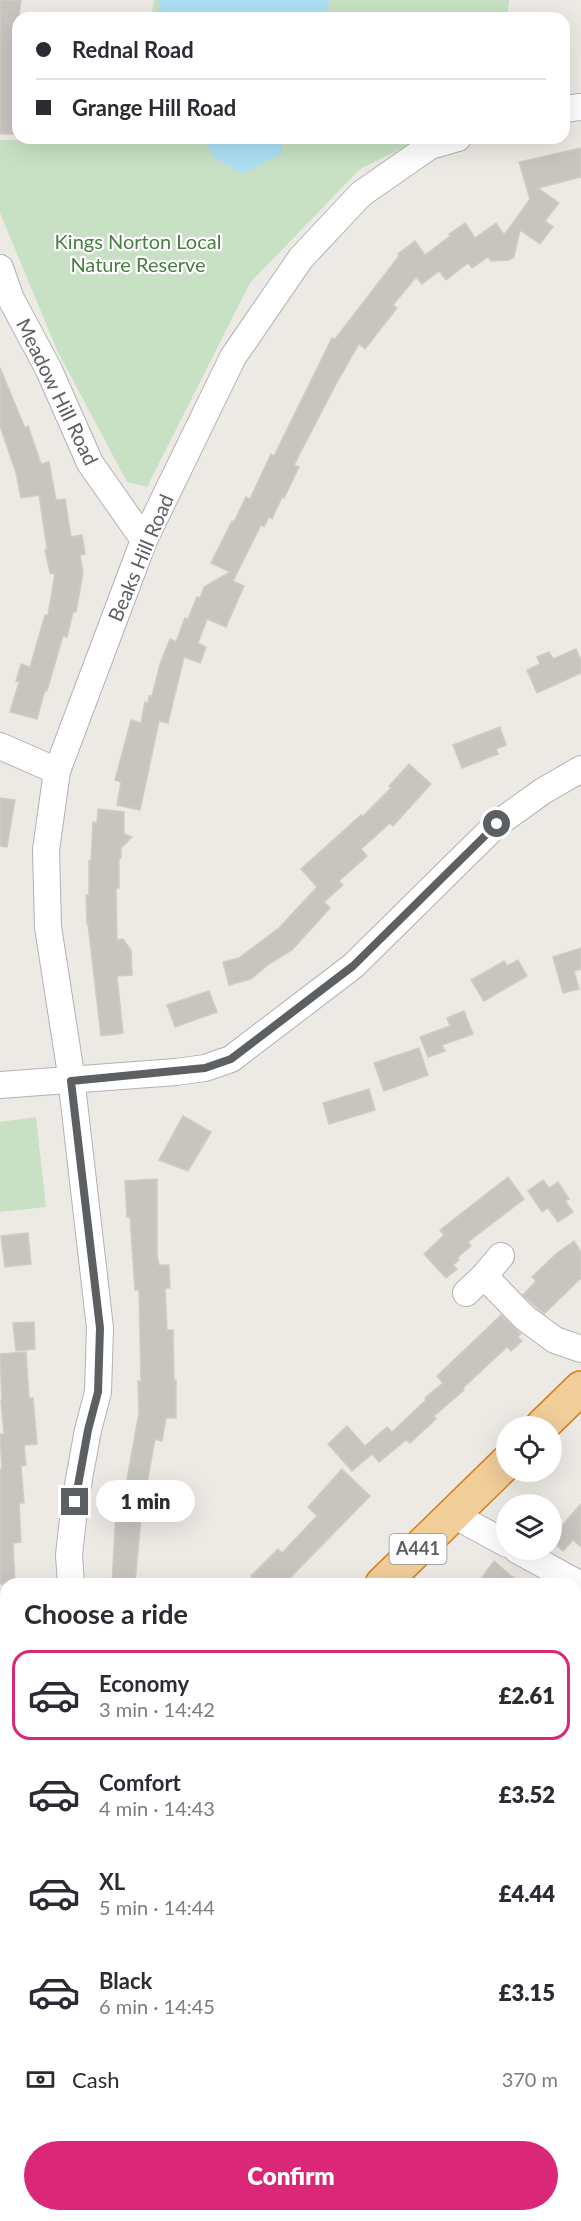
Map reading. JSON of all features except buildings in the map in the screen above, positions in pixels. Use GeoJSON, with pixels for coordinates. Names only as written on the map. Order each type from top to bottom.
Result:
{"type":"FeatureCollection","features":[{"type":"Feature","properties":{"kind":"highway"},"geometry":{"type":"LineString","coordinates":[[552,1416],[581,1388]]}},
{"type":"Feature","properties":{"kind":"highway","name":"A441"},"geometry":{"type":"LineString","coordinates":[[388,1578],[496,1473]]}},
{"type":"Feature","properties":{"kind":"street","name":"Beaks Hill Road"},"geometry":{"type":"LineString","coordinates":[[71,1578],[69,1556],[75,1502],[88,1430],[98,1392],[100,1328],[71,1081],[48,927],[46,850],[57,771],[144,540],[233,357],[301,258],[361,194],[430,146],[437,144]]}},
{"type":"Feature","properties":{"kind":"street","name":"Meadow Hill Road"},"geometry":{"type":"LineString","coordinates":[[0,268],[11,299],[49,370],[90,463],[144,540]]}},
{"type":"Feature","properties":{"kind":"street"},"geometry":{"type":"LineString","coordinates":[[0,746],[57,771]]}},
{"type":"Feature","properties":{"kind":"street"},"geometry":{"type":"LineString","coordinates":[[0,1085],[71,1081],[205,1068],[231,1059],[353,966],[497,824],[543,791],[581,769]]}},
{"type":"Feature","properties":{"kind":"street"},"geometry":{"type":"LineString","coordinates":[[501,1256],[475,1284],[555,1340],[581,1349]]}},
{"type":"Feature","properties":{"kind":"street"},"geometry":{"type":"LineString","coordinates":[[454,1515],[496,1538]]}},
{"type":"Feature","properties":{"kind":"street"},"geometry":{"type":"LineString","coordinates":[[535,1560],[568,1578]]}},
{"type":"Feature","properties":{"kind":"green space"},"geometry":{"type":"Polygon","coordinates":[[[154,0],[509,0],[508,12],[152,12],[154,0]]]}},
{"type":"Feature","properties":{"kind":"green space","name":"Kings Norton Local Nature Reserve"},"geometry":{"type":"Polygon","coordinates":[[[0,140],[12,140],[12,144],[411,144],[360,169],[250,283],[147,487],[127,482],[57,350],[0,213],[0,140]]]}},
{"type":"Feature","properties":{"kind":"green space"},"geometry":{"type":"Polygon","coordinates":[[[36,1117],[46,1207],[0,1212],[0,1122],[36,1117]]]}},
{"type":"Feature","properties":{"kind":"water"},"geometry":{"type":"Polygon","coordinates":[[[160,0],[330,0],[327,12],[159,12],[160,0]]]}},
{"type":"Feature","properties":{"kind":"water"},"geometry":{"type":"Polygon","coordinates":[[[207,144],[282,144],[282,153],[242,174],[215,158],[207,144]]]}},
{"type":"Feature","properties":{"kind":"route"},"geometry":{"type":"LineString","coordinates":[[75,1502],[88,1430],[98,1392],[100,1328],[71,1081],[176,1072],[205,1068],[231,1059],[353,966],[497,824]]}}]}
